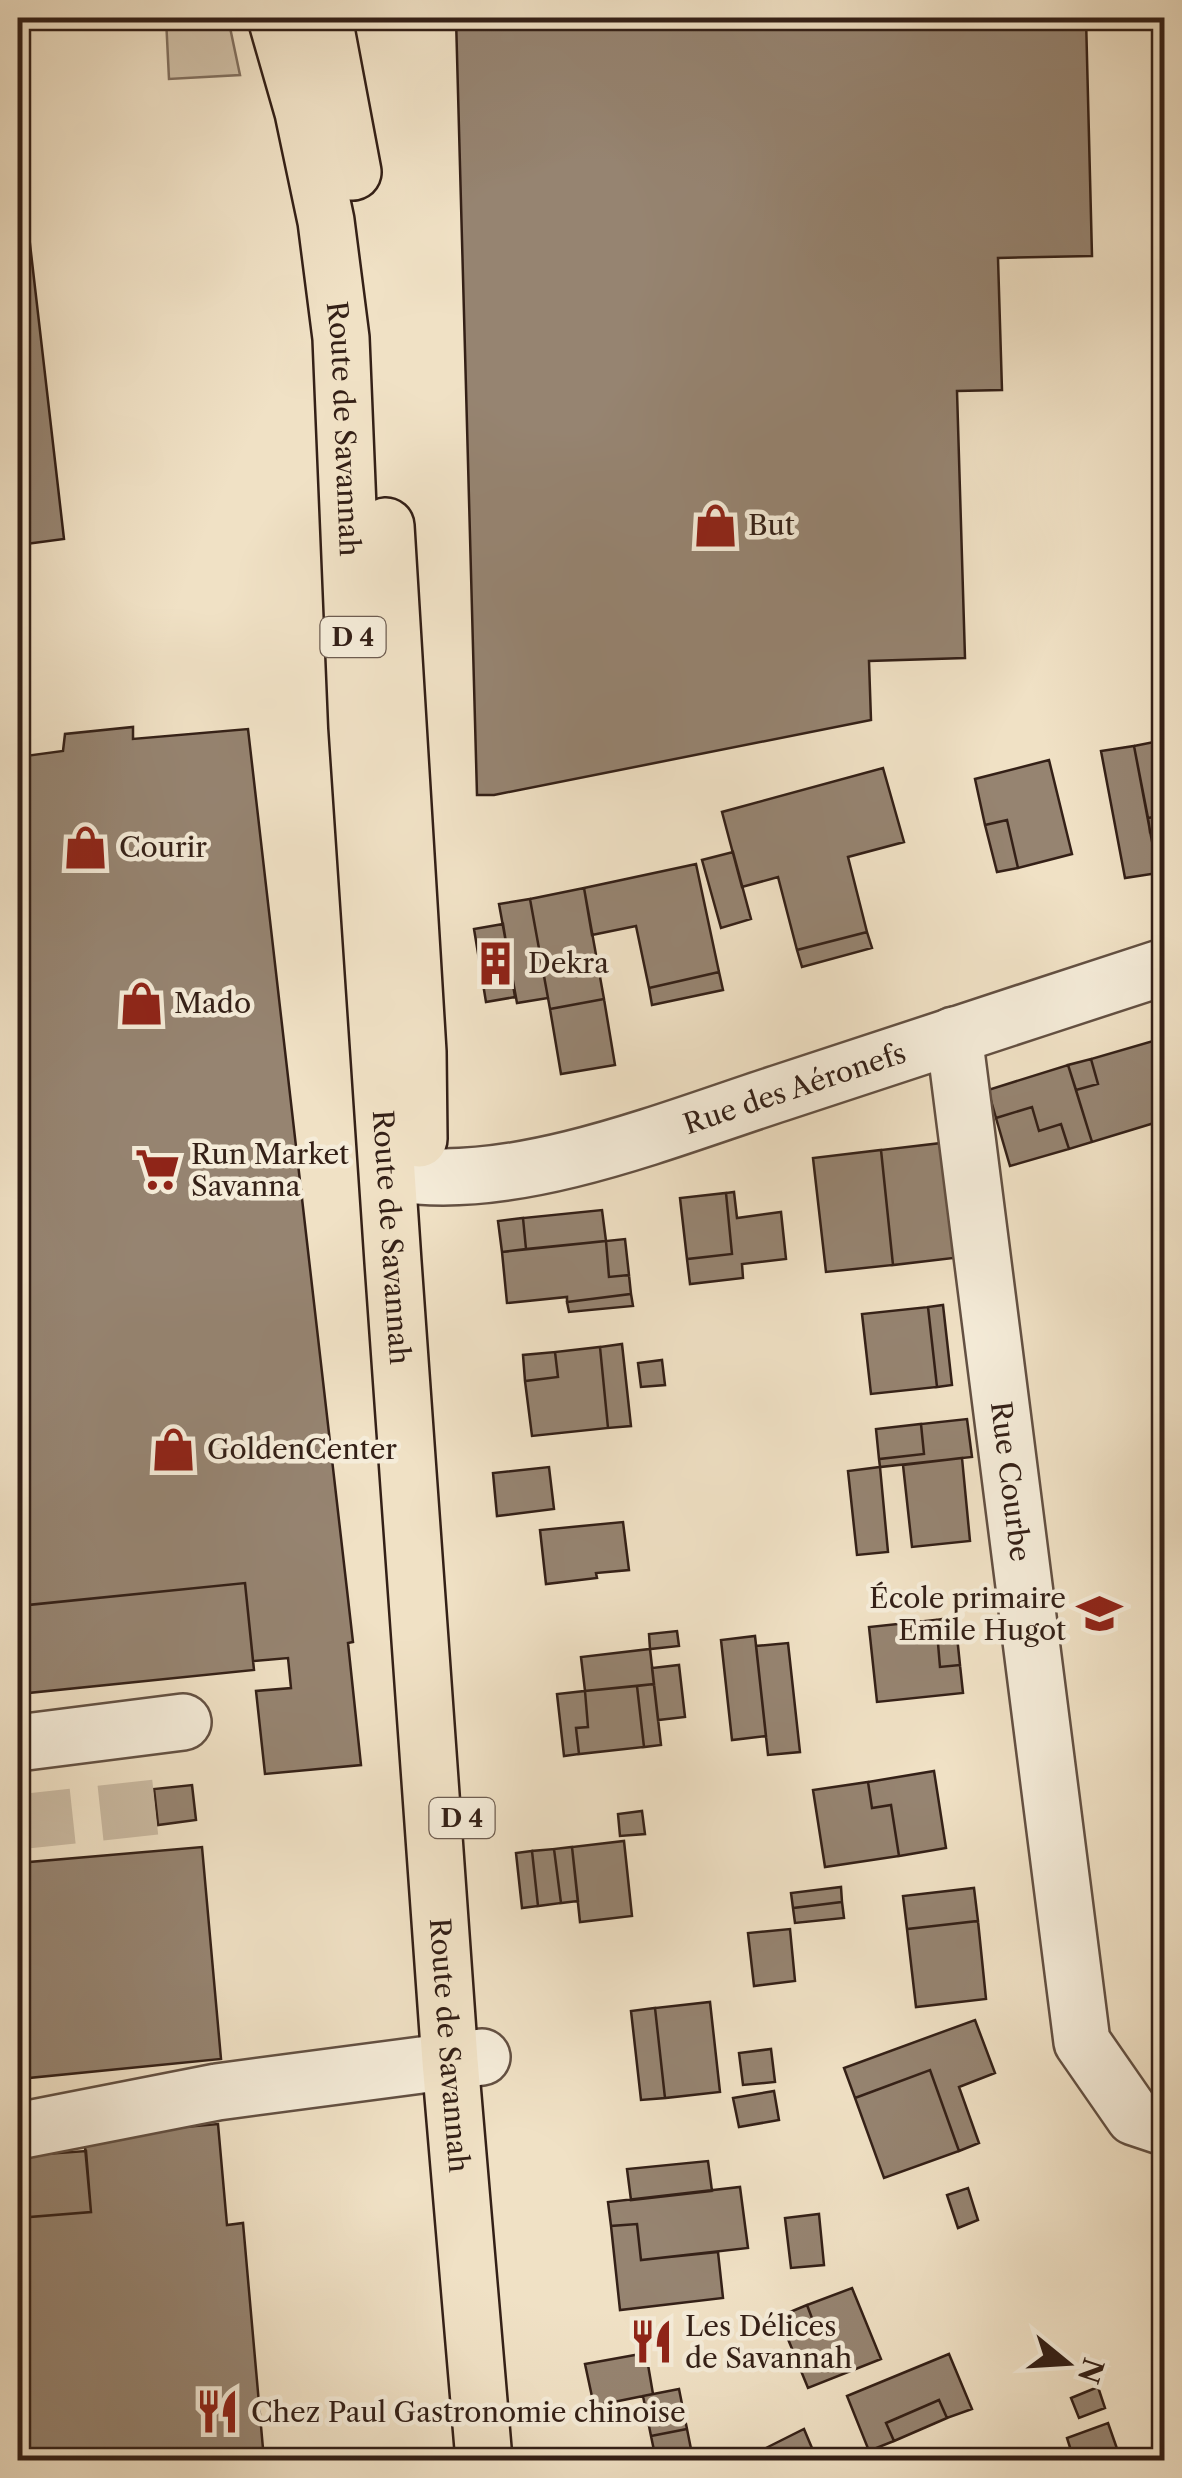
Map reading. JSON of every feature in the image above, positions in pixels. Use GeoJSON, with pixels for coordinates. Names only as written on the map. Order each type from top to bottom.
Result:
{"type":"FeatureCollection","features":[{"type":"Feature","properties":{"kind":"main road","name":"Route de Savannah"},"geometry":{"type":"LineString","coordinates":[[276,18],[303,112],[326,222],[341,338],[360,767],[501,2451]]}},
{"type":"Feature","properties":{"kind":"main road","name":"Route de Savannah"},"geometry":{"type":"LineString","coordinates":[[324,18],[358,203],[374,336],[418,1052],[419,1176],[413,1259],[466,2059]]}},
{"type":"Feature","properties":{"kind":"street","name":"Rue des Aéronefs"},"geometry":{"type":"LineString","coordinates":[[419,1176],[469,1178],[512,1172],[642,1139],[1164,967]]}},
{"type":"Feature","properties":{"kind":"street","name":"Rue Courbe"},"geometry":{"type":"LineString","coordinates":[[954,1035],[1082,2042],[1134,2117],[1164,2127]]}},
{"type":"Feature","properties":{"kind":"street"},"geometry":{"type":"LineString","coordinates":[[18,1743],[184,1722]]}},
{"type":"Feature","properties":{"kind":"street"},"geometry":{"type":"LineString","coordinates":[[18,2132],[217,2092],[466,2059]]}},
{"type":"Feature","properties":{"kind":"shaded area"},"geometry":{"type":"Polygon","coordinates":[[[166,18],[228,18],[240,75],[169,79],[166,18]]]}},
{"type":"Feature","properties":{"kind":"building","name":"But"},"geometry":{"type":"Polygon","coordinates":[[[456,18],[1086,18],[1092,256],[998,258],[1002,390],[957,391],[965,658],[869,661],[871,720],[494,795],[477,795],[456,18]]]}},
{"type":"Feature","properties":{"kind":"building"},"geometry":{"type":"Polygon","coordinates":[[[18,140],[64,539],[18,545],[18,140]]]}},
{"type":"Feature","properties":{"kind":"building"},"geometry":{"type":"Polygon","coordinates":[[[1164,313],[1164,382],[1160,314],[1164,313]]]}},
{"type":"Feature","properties":{"kind":"building","name":"Run Market Savanna"},"geometry":{"type":"Polygon","coordinates":[[[133,727],[133,739],[248,729],[353,1642],[348,1643],[361,1765],[265,1774],[256,1691],[291,1688],[288,1658],[253,1661],[245,1583],[18,1606],[18,757],[63,751],[65,734],[133,727]]]}},
{"type":"Feature","properties":{"kind":"building"},"geometry":{"type":"Polygon","coordinates":[[[1164,740],[1164,815],[1148,818],[1134,746],[1164,740]]]}},
{"type":"Feature","properties":{"kind":"building"},"geometry":{"type":"Polygon","coordinates":[[[1134,746],[1158,873],[1125,878],[1101,751],[1134,746]]]}},
{"type":"Feature","properties":{"kind":"building"},"geometry":{"type":"Polygon","coordinates":[[[1049,760],[1072,854],[1018,868],[1007,820],[985,825],[975,779],[1049,760]]]}},
{"type":"Feature","properties":{"kind":"building"},"geometry":{"type":"Polygon","coordinates":[[[883,768],[904,842],[848,857],[867,932],[797,950],[778,877],[742,887],[722,812],[883,768]]]}},
{"type":"Feature","properties":{"kind":"building"},"geometry":{"type":"Polygon","coordinates":[[[1164,815],[1164,829],[1150,832],[1148,818],[1164,815]]]}},
{"type":"Feature","properties":{"kind":"building"},"geometry":{"type":"Polygon","coordinates":[[[1007,820],[1018,868],[997,872],[985,825],[1007,820]]]}},
{"type":"Feature","properties":{"kind":"building"},"geometry":{"type":"Polygon","coordinates":[[[733,852],[751,919],[721,928],[702,860],[733,852]]]}},
{"type":"Feature","properties":{"kind":"building"},"geometry":{"type":"Polygon","coordinates":[[[696,864],[719,972],[649,988],[636,926],[592,935],[584,888],[696,864]]]}},
{"type":"Feature","properties":{"kind":"building"},"geometry":{"type":"Polygon","coordinates":[[[584,888],[604,999],[550,1009],[530,899],[584,888]]]}},
{"type":"Feature","properties":{"kind":"building"},"geometry":{"type":"Polygon","coordinates":[[[530,899],[548,998],[517,1003],[499,904],[530,899]]]}},
{"type":"Feature","properties":{"kind":"building","name":"Dekra"},"geometry":{"type":"Polygon","coordinates":[[[503,924],[515,997],[486,1002],[474,929],[503,924]]]}},
{"type":"Feature","properties":{"kind":"building"},"geometry":{"type":"Polygon","coordinates":[[[867,932],[872,948],[802,967],[797,950],[867,932]]]}},
{"type":"Feature","properties":{"kind":"building"},"geometry":{"type":"Polygon","coordinates":[[[719,972],[723,990],[652,1005],[649,988],[719,972]]]}},
{"type":"Feature","properties":{"kind":"building"},"geometry":{"type":"Polygon","coordinates":[[[604,999],[615,1065],[561,1074],[550,1009],[604,999]]]}},
{"type":"Feature","properties":{"kind":"building"},"geometry":{"type":"Polygon","coordinates":[[[1153,1041],[1164,1080],[1164,1120],[1092,1142],[1076,1090],[1098,1084],[1091,1059],[1153,1041]]]}},
{"type":"Feature","properties":{"kind":"building"},"geometry":{"type":"Polygon","coordinates":[[[1091,1059],[1098,1084],[1076,1090],[1068,1065],[1091,1059]]]}},
{"type":"Feature","properties":{"kind":"building"},"geometry":{"type":"Polygon","coordinates":[[[1068,1065],[1092,1142],[1069,1149],[1061,1124],[1039,1131],[1032,1107],[996,1118],[988,1090],[1068,1065]]]}},
{"type":"Feature","properties":{"kind":"building"},"geometry":{"type":"Polygon","coordinates":[[[1032,1107],[1039,1131],[1061,1124],[1069,1149],[1010,1166],[996,1118],[1032,1107]]]}},
{"type":"Feature","properties":{"kind":"building"},"geometry":{"type":"Polygon","coordinates":[[[950,1142],[962,1257],[893,1265],[881,1150],[950,1142]]]}},
{"type":"Feature","properties":{"kind":"building"},"geometry":{"type":"Polygon","coordinates":[[[881,1150],[893,1265],[826,1272],[813,1158],[881,1150]]]}},
{"type":"Feature","properties":{"kind":"building"},"geometry":{"type":"Polygon","coordinates":[[[734,1192],[737,1218],[781,1212],[786,1259],[742,1264],[743,1278],[690,1284],[687,1259],[732,1254],[726,1193],[734,1192]]]}},
{"type":"Feature","properties":{"kind":"building"},"geometry":{"type":"Polygon","coordinates":[[[726,1193],[732,1254],[687,1259],[680,1198],[726,1193]]]}},
{"type":"Feature","properties":{"kind":"building"},"geometry":{"type":"Polygon","coordinates":[[[602,1210],[606,1241],[526,1249],[523,1218],[602,1210]]]}},
{"type":"Feature","properties":{"kind":"building"},"geometry":{"type":"Polygon","coordinates":[[[523,1218],[526,1249],[502,1252],[498,1221],[523,1218]]]}},
{"type":"Feature","properties":{"kind":"building"},"geometry":{"type":"Polygon","coordinates":[[[625,1239],[629,1275],[609,1277],[606,1241],[625,1239]]]}},
{"type":"Feature","properties":{"kind":"building"},"geometry":{"type":"Polygon","coordinates":[[[606,1241],[609,1277],[629,1275],[631,1294],[567,1302],[567,1297],[507,1303],[502,1252],[606,1241]]]}},
{"type":"Feature","properties":{"kind":"building"},"geometry":{"type":"Polygon","coordinates":[[[631,1294],[633,1306],[569,1312],[567,1302],[631,1294]]]}},
{"type":"Feature","properties":{"kind":"building"},"geometry":{"type":"Polygon","coordinates":[[[943,1305],[952,1385],[937,1387],[928,1307],[943,1305]]]}},
{"type":"Feature","properties":{"kind":"building"},"geometry":{"type":"Polygon","coordinates":[[[928,1307],[937,1387],[871,1394],[862,1314],[928,1307]]]}},
{"type":"Feature","properties":{"kind":"building"},"geometry":{"type":"Polygon","coordinates":[[[622,1344],[631,1426],[608,1428],[600,1347],[622,1344]]]}},
{"type":"Feature","properties":{"kind":"building"},"geometry":{"type":"Polygon","coordinates":[[[600,1347],[608,1428],[532,1436],[525,1381],[558,1377],[555,1352],[600,1347]]]}},
{"type":"Feature","properties":{"kind":"building"},"geometry":{"type":"Polygon","coordinates":[[[555,1352],[558,1377],[525,1381],[523,1355],[555,1352]]]}},
{"type":"Feature","properties":{"kind":"building"},"geometry":{"type":"Polygon","coordinates":[[[662,1360],[665,1385],[641,1387],[638,1363],[662,1360]]]}},
{"type":"Feature","properties":{"kind":"building"},"geometry":{"type":"Polygon","coordinates":[[[967,1419],[972,1457],[880,1467],[879,1459],[924,1454],[921,1424],[967,1419]]]}},
{"type":"Feature","properties":{"kind":"building"},"geometry":{"type":"Polygon","coordinates":[[[921,1424],[924,1454],[879,1459],[876,1429],[921,1424]]]}},
{"type":"Feature","properties":{"kind":"building"},"geometry":{"type":"Polygon","coordinates":[[[962,1458],[970,1541],[912,1547],[903,1465],[962,1458]]]}},
{"type":"Feature","properties":{"kind":"building"},"geometry":{"type":"Polygon","coordinates":[[[549,1467],[554,1509],[497,1516],[493,1473],[549,1467]]]}},
{"type":"Feature","properties":{"kind":"building"},"geometry":{"type":"Polygon","coordinates":[[[880,1467],[888,1552],[857,1555],[848,1471],[880,1467]]]}},
{"type":"Feature","properties":{"kind":"building"},"geometry":{"type":"Polygon","coordinates":[[[623,1522],[629,1570],[546,1584],[540,1530],[623,1522]]]}},
{"type":"Feature","properties":{"kind":"building"},"geometry":{"type":"Polygon","coordinates":[[[245,1583],[254,1670],[18,1694],[18,1606],[245,1583]]]}},
{"type":"Feature","properties":{"kind":"building"},"geometry":{"type":"Polygon","coordinates":[[[955,1617],[960,1665],[940,1667],[936,1620],[955,1617]]]}},
{"type":"Feature","properties":{"kind":"building"},"geometry":{"type":"Polygon","coordinates":[[[936,1620],[940,1667],[960,1665],[963,1693],[877,1702],[869,1627],[936,1620]]]}},
{"type":"Feature","properties":{"kind":"building"},"geometry":{"type":"Polygon","coordinates":[[[677,1631],[679,1646],[650,1649],[649,1634],[677,1631]]]}},
{"type":"Feature","properties":{"kind":"building"},"geometry":{"type":"Polygon","coordinates":[[[755,1636],[766,1736],[732,1740],[721,1640],[755,1636]]]}},
{"type":"Feature","properties":{"kind":"building"},"geometry":{"type":"Polygon","coordinates":[[[788,1643],[800,1752],[768,1755],[756,1646],[788,1643]]]}},
{"type":"Feature","properties":{"kind":"building"},"geometry":{"type":"Polygon","coordinates":[[[650,1649],[654,1684],[585,1691],[581,1657],[650,1649]]]}},
{"type":"Feature","properties":{"kind":"building"},"geometry":{"type":"Polygon","coordinates":[[[679,1665],[685,1717],[658,1720],[652,1668],[679,1665]]]}},
{"type":"Feature","properties":{"kind":"building"},"geometry":{"type":"Polygon","coordinates":[[[654,1684],[661,1745],[644,1747],[637,1686],[654,1684]]]}},
{"type":"Feature","properties":{"kind":"building"},"geometry":{"type":"Polygon","coordinates":[[[637,1686],[644,1747],[579,1754],[576,1728],[588,1727],[585,1691],[637,1686]]]}},
{"type":"Feature","properties":{"kind":"building"},"geometry":{"type":"Polygon","coordinates":[[[585,1691],[588,1727],[576,1728],[579,1754],[564,1756],[557,1694],[585,1691]]]}},
{"type":"Feature","properties":{"kind":"building"},"geometry":{"type":"Polygon","coordinates":[[[934,1771],[946,1848],[899,1856],[891,1805],[872,1808],[868,1782],[934,1771]]]}},
{"type":"Feature","properties":{"kind":"building"},"geometry":{"type":"Polygon","coordinates":[[[868,1782],[872,1808],[891,1805],[899,1856],[825,1867],[813,1790],[868,1782]]]}},
{"type":"Feature","properties":{"kind":"building"},"geometry":{"type":"Polygon","coordinates":[[[192,1785],[196,1820],[158,1825],[154,1789],[192,1785]]]}},
{"type":"Feature","properties":{"kind":"building"},"geometry":{"type":"Polygon","coordinates":[[[642,1811],[645,1834],[620,1836],[618,1814],[642,1811]]]}},
{"type":"Feature","properties":{"kind":"building"},"geometry":{"type":"Polygon","coordinates":[[[624,1841],[632,1916],[580,1922],[572,1847],[624,1841]]]}},
{"type":"Feature","properties":{"kind":"building"},"geometry":{"type":"Polygon","coordinates":[[[202,1847],[221,2059],[18,2079],[18,1863],[202,1847]]]}},
{"type":"Feature","properties":{"kind":"building"},"geometry":{"type":"Polygon","coordinates":[[[572,1847],[578,1901],[561,1903],[554,1849],[572,1847]]]}},
{"type":"Feature","properties":{"kind":"building"},"geometry":{"type":"Polygon","coordinates":[[[554,1849],[561,1903],[538,1906],[532,1851],[554,1849]]]}},
{"type":"Feature","properties":{"kind":"building"},"geometry":{"type":"Polygon","coordinates":[[[532,1851],[538,1906],[522,1908],[516,1853],[532,1851]]]}},
{"type":"Feature","properties":{"kind":"building"},"geometry":{"type":"Polygon","coordinates":[[[841,1887],[842,1902],[793,1908],[791,1893],[841,1887]]]}},
{"type":"Feature","properties":{"kind":"building"},"geometry":{"type":"Polygon","coordinates":[[[974,1888],[978,1921],[907,1929],[903,1896],[974,1888]]]}},
{"type":"Feature","properties":{"kind":"building"},"geometry":{"type":"Polygon","coordinates":[[[1155,1895],[1164,1895],[1164,1938],[1158,1939],[1155,1895]]]}},
{"type":"Feature","properties":{"kind":"building"},"geometry":{"type":"Polygon","coordinates":[[[842,1902],[844,1918],[795,1923],[793,1908],[842,1902]]]}},
{"type":"Feature","properties":{"kind":"building"},"geometry":{"type":"Polygon","coordinates":[[[978,1921],[986,1999],[916,2007],[907,1929],[978,1921]]]}},
{"type":"Feature","properties":{"kind":"building"},"geometry":{"type":"Polygon","coordinates":[[[790,1929],[795,1981],[754,1986],[748,1933],[790,1929]]]}},
{"type":"Feature","properties":{"kind":"building"},"geometry":{"type":"Polygon","coordinates":[[[710,2002],[720,2092],[665,2098],[655,2008],[710,2002]]]}},
{"type":"Feature","properties":{"kind":"building"},"geometry":{"type":"Polygon","coordinates":[[[655,2008],[665,2098],[641,2100],[631,2011],[655,2008]]]}},
{"type":"Feature","properties":{"kind":"building"},"geometry":{"type":"Polygon","coordinates":[[[975,2020],[995,2073],[959,2087],[979,2143],[959,2151],[930,2070],[855,2098],[844,2068],[975,2020]]]}},
{"type":"Feature","properties":{"kind":"building"},"geometry":{"type":"Polygon","coordinates":[[[771,2049],[775,2082],[743,2085],[739,2053],[771,2049]]]}},
{"type":"Feature","properties":{"kind":"building"},"geometry":{"type":"Polygon","coordinates":[[[930,2070],[959,2151],[884,2178],[855,2098],[930,2070]]]}},
{"type":"Feature","properties":{"kind":"building"},"geometry":{"type":"Polygon","coordinates":[[[774,2091],[779,2120],[739,2127],[733,2098],[774,2091]]]}},
{"type":"Feature","properties":{"kind":"building"},"geometry":{"type":"Polygon","coordinates":[[[218,2124],[227,2225],[243,2223],[264,2460],[27,2460],[23,2410],[18,2410],[18,2218],[91,2212],[84,2136],[218,2124]]]}},
{"type":"Feature","properties":{"kind":"building"},"geometry":{"type":"Polygon","coordinates":[[[86,2151],[91,2212],[18,2218],[18,2156],[86,2151]]]}},
{"type":"Feature","properties":{"kind":"building"},"geometry":{"type":"Polygon","coordinates":[[[708,2161],[712,2191],[631,2200],[627,2169],[708,2161]]]}},
{"type":"Feature","properties":{"kind":"building"},"geometry":{"type":"Polygon","coordinates":[[[740,2187],[748,2248],[641,2260],[637,2224],[611,2226],[608,2202],[740,2187]]]}},
{"type":"Feature","properties":{"kind":"building"},"geometry":{"type":"Polygon","coordinates":[[[968,2188],[978,2220],[958,2228],[947,2195],[968,2188]]]}},
{"type":"Feature","properties":{"kind":"building"},"geometry":{"type":"Polygon","coordinates":[[[819,2214],[824,2265],[791,2268],[785,2218],[819,2214]]]}},
{"type":"Feature","properties":{"kind":"building"},"geometry":{"type":"Polygon","coordinates":[[[637,2224],[641,2260],[718,2252],[723,2298],[620,2310],[611,2226],[637,2224]]]}},
{"type":"Feature","properties":{"kind":"building"},"geometry":{"type":"Polygon","coordinates":[[[852,2288],[881,2359],[808,2388],[788,2339],[815,2326],[807,2305],[852,2288]]]}},
{"type":"Feature","properties":{"kind":"building"},"geometry":{"type":"Polygon","coordinates":[[[807,2305],[815,2326],[788,2339],[778,2317],[807,2305]]]}},
{"type":"Feature","properties":{"kind":"building"},"geometry":{"type":"Polygon","coordinates":[[[646,2353],[653,2394],[594,2406],[585,2364],[646,2353]]]}},
{"type":"Feature","properties":{"kind":"building"},"geometry":{"type":"Polygon","coordinates":[[[949,2354],[972,2409],[947,2418],[939,2400],[886,2423],[894,2441],[869,2451],[847,2396],[949,2354]]]}},
{"type":"Feature","properties":{"kind":"building"},"geometry":{"type":"Polygon","coordinates":[[[1098,2387],[1105,2408],[1079,2418],[1071,2398],[1098,2387]]]}},
{"type":"Feature","properties":{"kind":"building"},"geometry":{"type":"Polygon","coordinates":[[[679,2389],[687,2429],[651,2436],[643,2396],[679,2389]]]}},
{"type":"Feature","properties":{"kind":"building"},"geometry":{"type":"Polygon","coordinates":[[[939,2400],[947,2418],[894,2441],[886,2423],[939,2400]]]}},
{"type":"Feature","properties":{"kind":"building"},"geometry":{"type":"Polygon","coordinates":[[[1108,2423],[1121,2460],[1074,2460],[1067,2438],[1108,2423]]]}},
{"type":"Feature","properties":{"kind":"building"},"geometry":{"type":"Polygon","coordinates":[[[687,2429],[692,2454],[656,2460],[651,2436],[687,2429]]]}},
{"type":"Feature","properties":{"kind":"building"},"geometry":{"type":"Polygon","coordinates":[[[804,2429],[817,2460],[771,2460],[766,2448],[804,2429]]]}},
{"type":"Feature","properties":{"kind":"tunnel"},"geometry":{"type":"LineString","coordinates":[[18,1822],[157,1807]]}},
{"type":"Feature","properties":{"kind":"place","name":"But"},"geometry":{"type":"Point","coordinates":[715,525]}},
{"type":"Feature","properties":{"kind":"place","name":"Courir"},"geometry":{"type":"Point","coordinates":[86,847]}},
{"type":"Feature","properties":{"kind":"place","name":"Dekra"},"geometry":{"type":"Point","coordinates":[495,963]}},
{"type":"Feature","properties":{"kind":"place","name":"Mado"},"geometry":{"type":"Point","coordinates":[141,1003]}},
{"type":"Feature","properties":{"kind":"place","name":"Run Market Savanna"},"geometry":{"type":"Point","coordinates":[158,1170]}},
{"type":"Feature","properties":{"kind":"place","name":"GoldenCenter"},"geometry":{"type":"Point","coordinates":[174,1449]}},
{"type":"Feature","properties":{"kind":"place","name":"École primaire Emile Hugot"},"geometry":{"type":"Point","coordinates":[1099,1614]}},
{"type":"Feature","properties":{"kind":"place","name":"Les Délices de Savannah"},"geometry":{"type":"Point","coordinates":[652,2342]}},
{"type":"Feature","properties":{"kind":"place","name":"Chez Paul Gastronomie chinoise"},"geometry":{"type":"Point","coordinates":[218,2412]}}]}
